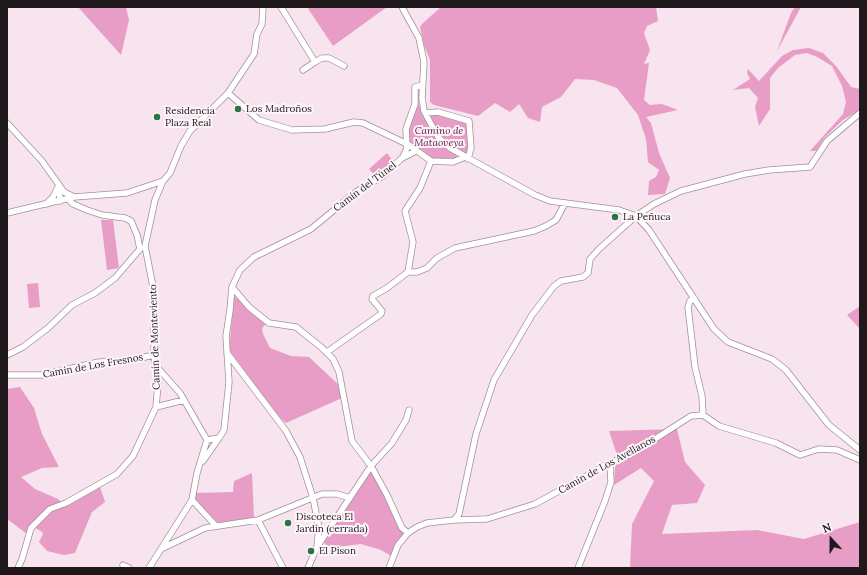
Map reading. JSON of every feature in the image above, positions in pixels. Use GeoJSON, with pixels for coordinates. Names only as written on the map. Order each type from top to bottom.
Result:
{"type":"FeatureCollection","features":[{"type":"Feature","properties":{"kind":"street","name":"Camín de Monteviento"},"geometry":{"type":"LineString","coordinates":[[18,568],[31,528],[50,509],[66,503],[116,474],[133,456],[156,407],[158,384],[154,355],[154,292],[146,246],[155,200],[163,181],[170,173],[181,146],[190,131],[228,93],[254,54],[257,34],[262,24],[263,7]]}},
{"type":"Feature","properties":{"kind":"street"},"geometry":{"type":"LineString","coordinates":[[281,7],[315,62]]}},
{"type":"Feature","properties":{"kind":"street"},"geometry":{"type":"LineString","coordinates":[[402,7],[419,38],[424,62],[422,98],[425,113],[438,137],[450,148],[467,158],[535,195],[550,201],[619,210],[636,216],[649,230],[714,329],[728,342],[772,359],[786,370],[829,425],[860,450]]}},
{"type":"Feature","properties":{"kind":"street"},"geometry":{"type":"LineString","coordinates":[[303,70],[322,58],[328,58],[344,66]]}},
{"type":"Feature","properties":{"kind":"street"},"geometry":{"type":"LineString","coordinates":[[402,158],[407,144],[406,129],[415,104],[415,87],[422,85]]}},
{"type":"Feature","properties":{"kind":"street"},"geometry":{"type":"LineString","coordinates":[[228,93],[258,120],[292,130],[325,129],[354,122],[363,123],[407,144],[431,162],[453,162],[467,158]]}},
{"type":"Feature","properties":{"kind":"street"},"geometry":{"type":"LineString","coordinates":[[425,113],[438,112],[469,121],[470,148],[467,158]]}},
{"type":"Feature","properties":{"kind":"street"},"geometry":{"type":"LineString","coordinates":[[454,520],[459,514],[476,434],[499,371],[518,342],[532,315],[554,286],[561,281],[583,277],[588,273],[590,258],[636,216],[681,191],[745,174],[769,170],[810,167],[827,141],[860,114]]}},
{"type":"Feature","properties":{"kind":"street"},"geometry":{"type":"LineString","coordinates":[[7,123],[42,161],[64,192],[71,198],[73,204],[102,215],[125,218],[131,221],[137,235],[140,249],[115,278],[95,293],[72,305],[48,328],[22,347],[7,355]]}},
{"type":"Feature","properties":{"kind":"street"},"geometry":{"type":"LineString","coordinates":[[402,158],[416,151]]}},
{"type":"Feature","properties":{"kind":"street","name":"Camín del Túnel"},"geometry":{"type":"LineString","coordinates":[[200,466],[224,430],[229,382],[226,336],[232,287],[240,270],[254,257],[311,229],[356,192],[382,176],[402,158]]}},
{"type":"Feature","properties":{"kind":"street"},"geometry":{"type":"LineString","coordinates":[[408,272],[413,242],[405,210],[420,188],[431,162]]}},
{"type":"Feature","properties":{"kind":"street"},"geometry":{"type":"LineString","coordinates":[[7,213],[71,198],[127,193],[163,181]]}},
{"type":"Feature","properties":{"kind":"street"},"geometry":{"type":"LineString","coordinates":[[59,185],[60,201]]}},
{"type":"Feature","properties":{"kind":"street"},"geometry":{"type":"LineString","coordinates":[[46,205],[53,197],[59,185]]}},
{"type":"Feature","properties":{"kind":"street"},"geometry":{"type":"LineString","coordinates":[[327,352],[381,314],[382,311],[372,299],[373,296],[387,288],[408,272],[418,272],[427,268],[437,258],[456,248],[534,231],[546,226],[556,220],[565,203]]}},
{"type":"Feature","properties":{"kind":"street"},"geometry":{"type":"LineString","coordinates":[[232,287],[249,307],[269,323],[296,327],[334,359],[339,372],[352,441],[371,466],[387,495],[402,528],[408,533]]}},
{"type":"Feature","properties":{"kind":"street"},"geometry":{"type":"LineString","coordinates":[[694,298],[690,301],[688,307],[695,367],[702,396],[704,415],[718,426],[776,443],[800,455],[819,449],[837,450],[860,460]]}},
{"type":"Feature","properties":{"kind":"street"},"geometry":{"type":"LineString","coordinates":[[226,352],[286,431],[300,457],[313,498],[319,525],[317,547]]}},
{"type":"Feature","properties":{"kind":"street","name":"Camín de Los Fresnos"},"geometry":{"type":"LineString","coordinates":[[7,374],[42,375],[99,362],[127,361],[154,355]]}},
{"type":"Feature","properties":{"kind":"street"},"geometry":{"type":"LineString","coordinates":[[149,568],[192,500],[195,480],[207,440],[184,400],[156,366]]}},
{"type":"Feature","properties":{"kind":"street"},"geometry":{"type":"LineString","coordinates":[[156,407],[184,400]]}},
{"type":"Feature","properties":{"kind":"street"},"geometry":{"type":"LineString","coordinates":[[308,568],[317,547],[371,466],[392,443],[406,420],[409,410]]}},
{"type":"Feature","properties":{"kind":"street","name":"Camín de Los Avellanos"},"geometry":{"type":"LineString","coordinates":[[389,568],[398,545],[408,533],[427,523],[487,519],[535,504],[610,463],[633,453],[691,416],[704,415]]}},
{"type":"Feature","properties":{"kind":"street"},"geometry":{"type":"LineString","coordinates":[[207,440],[219,438]]}},
{"type":"Feature","properties":{"kind":"street"},"geometry":{"type":"LineString","coordinates":[[578,568],[605,501],[611,482],[610,463]]}},
{"type":"Feature","properties":{"kind":"street"},"geometry":{"type":"LineString","coordinates":[[163,548],[205,528],[258,520],[313,498],[330,493],[350,498]]}},
{"type":"Feature","properties":{"kind":"street"},"geometry":{"type":"LineString","coordinates":[[192,500],[216,526]]}},
{"type":"Feature","properties":{"kind":"street"},"geometry":{"type":"LineString","coordinates":[[258,520],[283,568]]}},
{"type":"Feature","properties":{"kind":"street"},"geometry":{"type":"LineString","coordinates":[[319,525],[324,527],[332,525]]}},
{"type":"Feature","properties":{"kind":"street"},"geometry":{"type":"LineString","coordinates":[[123,565],[129,568]]}},
{"type":"Feature","properties":{"kind":"green space"},"geometry":{"type":"Polygon","coordinates":[[[78,7],[126,7],[129,20],[121,55],[78,7]]]}},
{"type":"Feature","properties":{"kind":"green space"},"geometry":{"type":"Polygon","coordinates":[[[307,7],[387,7],[333,46],[307,7]]]}},
{"type":"Feature","properties":{"kind":"green space"},"geometry":{"type":"Polygon","coordinates":[[[441,7],[656,7],[658,21],[647,26],[644,33],[650,50],[644,64],[649,63],[644,100],[650,105],[662,104],[678,110],[646,117],[651,123],[659,153],[670,178],[665,194],[648,195],[649,181],[656,177],[659,170],[648,162],[646,139],[638,115],[617,88],[594,80],[575,79],[561,97],[542,107],[540,122],[528,118],[519,104],[510,112],[495,103],[478,116],[434,105],[430,102],[430,60],[424,45],[420,27],[441,7]]]}},
{"type":"Feature","properties":{"kind":"green space"},"geometry":{"type":"Polygon","coordinates":[[[795,7],[801,7],[777,51],[791,13],[795,7]]]}},
{"type":"Feature","properties":{"kind":"green space"},"geometry":{"type":"Polygon","coordinates":[[[809,48],[823,53],[836,66],[851,87],[860,89],[860,110],[843,120],[825,137],[816,151],[810,151],[843,114],[846,102],[842,86],[832,66],[807,53],[795,55],[778,68],[770,78],[770,109],[759,126],[755,107],[758,98],[749,88],[733,90],[750,79],[747,73],[748,69],[759,81],[782,56],[793,50],[809,48]]]}},
{"type":"Feature","properties":{"kind":"green space","name":"Camino de Mataoveya"},"geometry":{"type":"Polygon","coordinates":[[[418,101],[424,119],[438,114],[467,123],[469,132],[467,153],[457,158],[432,158],[418,150],[408,141],[410,122],[418,101]]]}},
{"type":"Feature","properties":{"kind":"green space"},"geometry":{"type":"Polygon","coordinates":[[[387,153],[394,162],[376,177],[369,169],[387,153]]]}},
{"type":"Feature","properties":{"kind":"green space"},"geometry":{"type":"Polygon","coordinates":[[[101,220],[113,220],[119,268],[107,270],[101,220]]]}},
{"type":"Feature","properties":{"kind":"green space"},"geometry":{"type":"Polygon","coordinates":[[[38,283],[40,307],[29,308],[27,284],[38,283]]]}},
{"type":"Feature","properties":{"kind":"green space"},"geometry":{"type":"Polygon","coordinates":[[[234,296],[267,323],[262,328],[263,334],[270,348],[291,356],[309,357],[340,386],[342,398],[286,423],[279,417],[229,350],[234,296]]]}},
{"type":"Feature","properties":{"kind":"green space"},"geometry":{"type":"Polygon","coordinates":[[[860,306],[860,329],[847,315],[860,306]]]}},
{"type":"Feature","properties":{"kind":"green space"},"geometry":{"type":"Polygon","coordinates":[[[20,387],[34,408],[42,434],[59,467],[42,468],[21,477],[35,489],[58,499],[66,506],[100,487],[105,502],[92,512],[75,553],[64,555],[47,551],[39,542],[43,534],[42,532],[34,527],[27,534],[7,519],[7,389],[20,387]]]}},
{"type":"Feature","properties":{"kind":"green space"},"geometry":{"type":"Polygon","coordinates":[[[677,429],[685,462],[705,485],[697,503],[672,505],[662,534],[757,530],[804,539],[860,522],[860,568],[630,568],[632,524],[654,481],[641,468],[614,485],[616,452],[609,431],[677,429]]]}},
{"type":"Feature","properties":{"kind":"green space"},"geometry":{"type":"Polygon","coordinates":[[[371,466],[402,528],[408,533],[393,557],[381,550],[361,544],[328,548],[322,539],[371,466]]]}},
{"type":"Feature","properties":{"kind":"green space"},"geometry":{"type":"Polygon","coordinates":[[[252,473],[254,518],[219,524],[196,500],[195,493],[233,492],[234,481],[252,473]]]}},
{"type":"Feature","properties":{"kind":"place","name":"Los Madroños"},"geometry":{"type":"Point","coordinates":[238,109]}},
{"type":"Feature","properties":{"kind":"place","name":"Residencia Plaza Real"},"geometry":{"type":"Point","coordinates":[157,117]}},
{"type":"Feature","properties":{"kind":"place","name":"La Peñuca"},"geometry":{"type":"Point","coordinates":[615,217]}},
{"type":"Feature","properties":{"kind":"place","name":"Discoteca El Jardín (cerrada)"},"geometry":{"type":"Point","coordinates":[288,523]}},
{"type":"Feature","properties":{"kind":"place","name":"El Pison"},"geometry":{"type":"Point","coordinates":[311,551]}}]}
